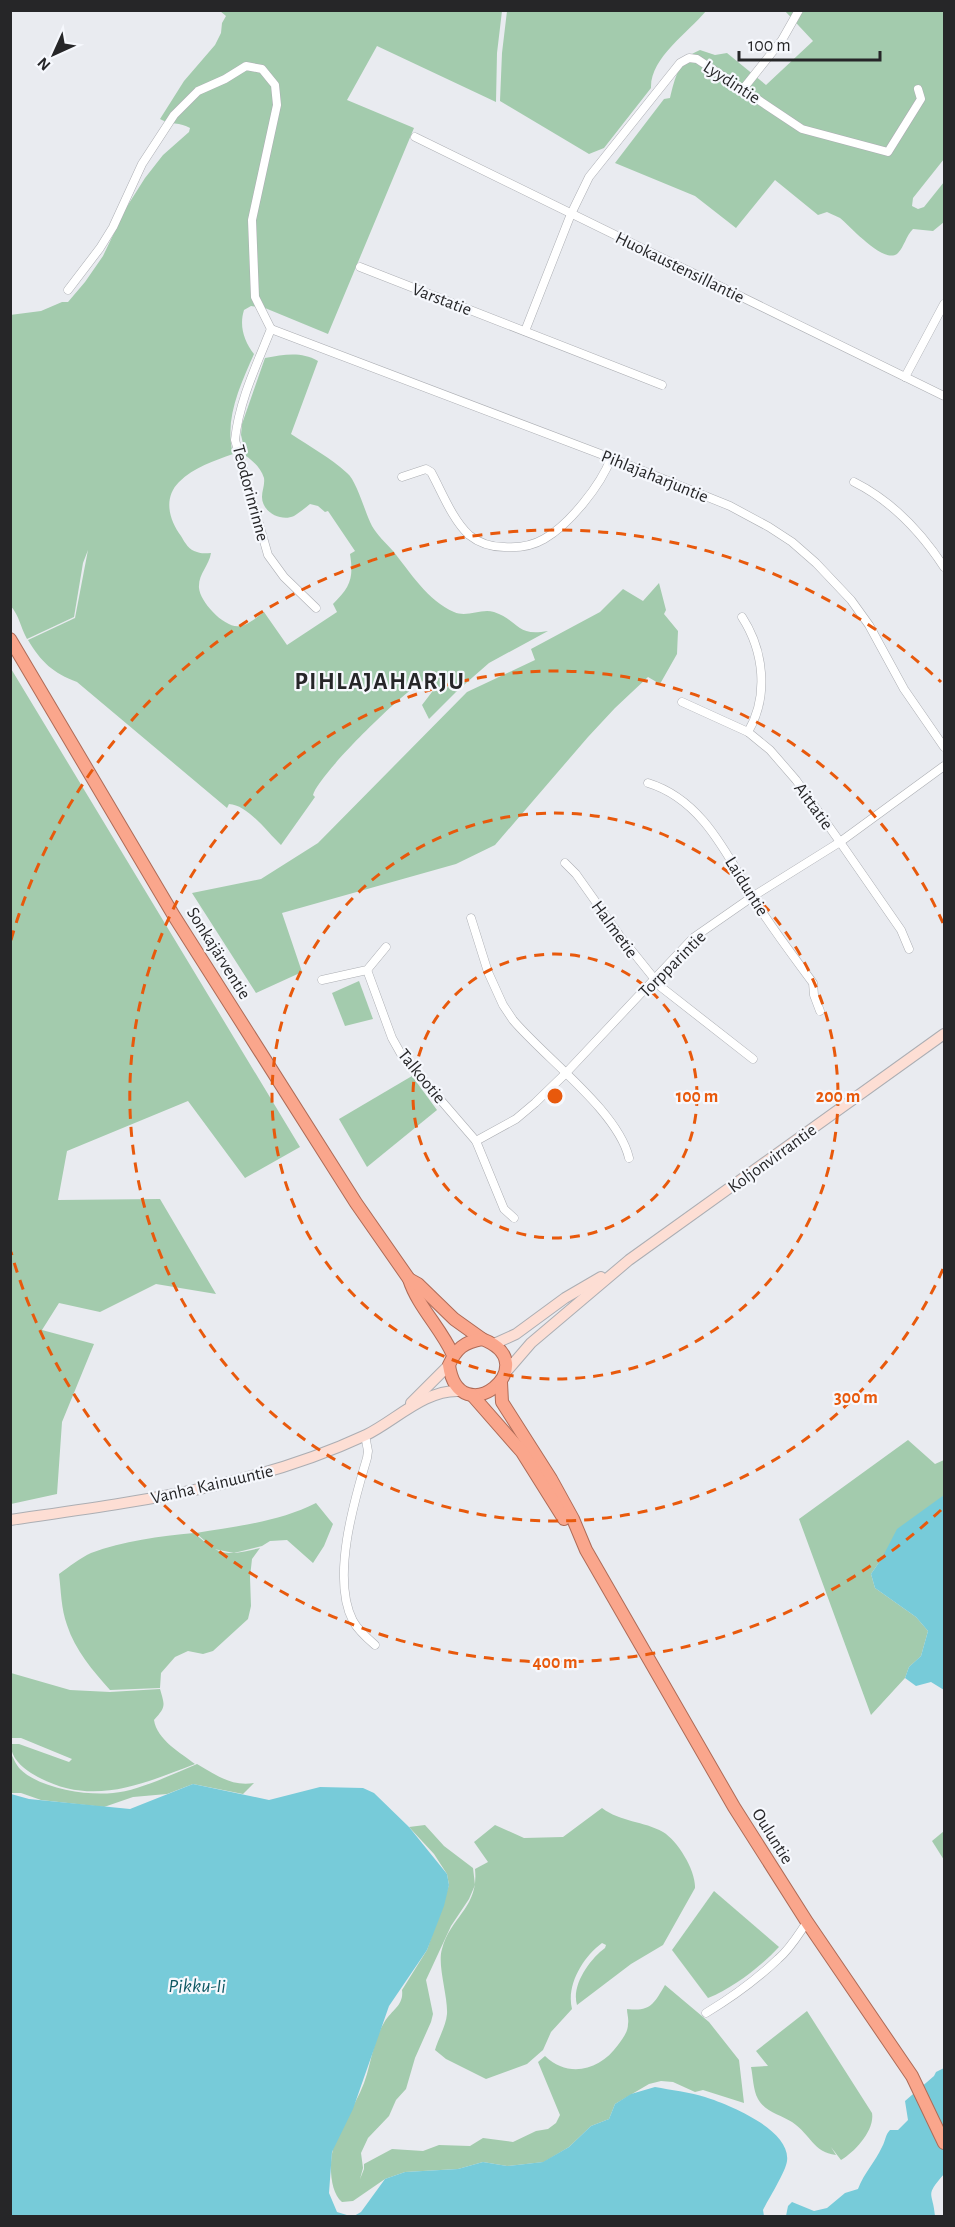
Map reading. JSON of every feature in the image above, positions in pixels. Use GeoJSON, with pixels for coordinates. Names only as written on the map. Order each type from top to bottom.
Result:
{"type":"FeatureCollection","features":[{"type":"Feature","properties":{"kind":"highway","name":"Sonkajärventie"},"geometry":{"type":"LineString","coordinates":[[10,639],[174,916],[356,1203],[409,1279],[413,1292],[438,1326],[451,1360]]}},
{"type":"Feature","properties":{"kind":"highway","name":"Sonkajärventie"},"geometry":{"type":"LineString","coordinates":[[409,1279],[418,1284],[447,1313],[482,1339]]}},
{"type":"Feature","properties":{"kind":"highway"},"geometry":{"type":"LineString","coordinates":[[482,1339],[494,1344],[506,1360],[504,1377],[492,1390],[482,1395],[460,1391],[454,1383],[451,1360],[465,1344],[482,1339]]}},
{"type":"Feature","properties":{"kind":"highway","name":"Ouluntie"},"geometry":{"type":"LineString","coordinates":[[504,1377],[502,1402],[551,1479],[573,1519],[581,1541]]}},
{"type":"Feature","properties":{"kind":"highway","name":"Ouluntie"},"geometry":{"type":"LineString","coordinates":[[472,1395],[522,1452],[581,1541],[734,1807],[807,1922],[912,2076],[945,2143]]}},
{"type":"Feature","properties":{"kind":"main road","name":"Koljonvirrantie"},"geometry":{"type":"LineString","coordinates":[[504,1377],[540,1335],[630,1260],[945,1034]]}},
{"type":"Feature","properties":{"kind":"main road","name":"Koljonvirrantie"},"geometry":{"type":"LineString","coordinates":[[494,1344],[507,1339],[565,1298],[630,1260]]}},
{"type":"Feature","properties":{"kind":"main road","name":"Vanha Kainuuntie"},"geometry":{"type":"LineString","coordinates":[[402,1412],[451,1360]]}},
{"type":"Feature","properties":{"kind":"main road","name":"Vanha Kainuuntie"},"geometry":{"type":"LineString","coordinates":[[10,1520],[189,1493],[256,1477],[365,1435],[402,1412],[449,1390],[460,1391]]}},
{"type":"Feature","properties":{"kind":"street"},"geometry":{"type":"LineString","coordinates":[[743,89],[782,40],[799,10]]}},
{"type":"Feature","properties":{"kind":"street","name":"Lyydintie"},"geometry":{"type":"LineString","coordinates":[[571,214],[589,177],[681,63],[689,58],[697,59],[802,129],[888,152],[921,99],[918,88]]}},
{"type":"Feature","properties":{"kind":"street"},"geometry":{"type":"LineString","coordinates":[[68,290],[113,227],[142,165],[174,115],[198,91],[225,79],[246,66],[262,69],[275,85],[277,105],[252,220],[255,297],[271,329]]}},
{"type":"Feature","properties":{"kind":"street","name":"Huokaustensillantie"},"geometry":{"type":"LineString","coordinates":[[415,137],[945,396]]}},
{"type":"Feature","properties":{"kind":"street"},"geometry":{"type":"LineString","coordinates":[[525,331],[571,214]]}},
{"type":"Feature","properties":{"kind":"street","name":"Varstatie"},"geometry":{"type":"LineString","coordinates":[[360,267],[662,385]]}},
{"type":"Feature","properties":{"kind":"street"},"geometry":{"type":"LineString","coordinates":[[905,376],[945,304]]}},
{"type":"Feature","properties":{"kind":"street","name":"Pihlajaharjuntie"},"geometry":{"type":"LineString","coordinates":[[271,329],[611,458],[730,506],[792,542],[851,600],[869,625],[904,689],[945,747]]}},
{"type":"Feature","properties":{"kind":"street","name":"Teodorinrinne"},"geometry":{"type":"LineString","coordinates":[[271,329],[247,392],[237,423],[235,440],[268,555],[284,577],[316,608]]}},
{"type":"Feature","properties":{"kind":"street"},"geometry":{"type":"LineString","coordinates":[[402,477],[426,469],[431,472],[452,511],[469,534],[487,545],[517,548],[542,540],[569,518],[603,477],[611,458]]}},
{"type":"Feature","properties":{"kind":"street"},"geometry":{"type":"LineString","coordinates":[[854,482],[876,493],[902,516],[926,540],[945,567]]}},
{"type":"Feature","properties":{"kind":"street"},"geometry":{"type":"LineString","coordinates":[[742,617],[756,644],[761,672],[761,697],[753,724],[748,732]]}},
{"type":"Feature","properties":{"kind":"street","name":"Aittatie"},"geometry":{"type":"LineString","coordinates":[[682,702],[748,732],[782,763],[902,930],[909,949]]}},
{"type":"Feature","properties":{"kind":"street","name":"Torpparintie"},"geometry":{"type":"LineString","coordinates":[[476,1141],[516,1119],[565,1074],[693,938],[752,897],[840,842],[945,766]]}},
{"type":"Feature","properties":{"kind":"street","name":"Laiduntie"},"geometry":{"type":"LineString","coordinates":[[648,783],[672,793],[701,818],[714,834],[752,897],[813,983],[814,995],[820,1011]]}},
{"type":"Feature","properties":{"kind":"street","name":"Halmetie"},"geometry":{"type":"LineString","coordinates":[[565,863],[576,874],[654,980],[753,1059]]}},
{"type":"Feature","properties":{"kind":"street"},"geometry":{"type":"LineString","coordinates":[[471,918],[488,972],[503,1005],[522,1030],[612,1123],[626,1143],[629,1158]]}},
{"type":"Feature","properties":{"kind":"street"},"geometry":{"type":"LineString","coordinates":[[322,980],[367,970],[386,947]]}},
{"type":"Feature","properties":{"kind":"street","name":"Talkootie"},"geometry":{"type":"LineString","coordinates":[[367,970],[392,1038],[401,1054],[476,1141],[504,1209],[514,1218]]}},
{"type":"Feature","properties":{"kind":"street"},"geometry":{"type":"LineString","coordinates":[[365,1435],[368,1451],[348,1532],[344,1566],[345,1589],[346,1600],[354,1622],[375,1645]]}},
{"type":"Feature","properties":{"kind":"street"},"geometry":{"type":"LineString","coordinates":[[706,2013],[778,1959],[807,1922]]}},
{"type":"Feature","properties":{"kind":"green space"},"geometry":{"type":"Polygon","coordinates":[[[507,10],[706,11],[663,56],[652,77],[651,88],[604,148],[589,154],[500,101],[507,10]]]}},
{"type":"Feature","properties":{"kind":"green space"},"geometry":{"type":"Polygon","coordinates":[[[220,11],[502,11],[497,53],[496,102],[377,46],[347,100],[414,128],[328,334],[265,308],[251,306],[244,310],[243,333],[254,354],[239,390],[232,415],[233,454],[191,472],[174,488],[169,502],[173,523],[188,546],[199,553],[211,553],[199,583],[200,594],[214,613],[234,626],[246,624],[264,612],[287,645],[337,612],[333,604],[347,587],[351,576],[350,554],[355,551],[328,511],[325,512],[318,506],[310,504],[289,518],[278,517],[265,507],[262,497],[263,474],[246,456],[241,435],[242,424],[265,358],[298,355],[318,361],[291,434],[334,462],[351,477],[374,529],[420,585],[436,601],[459,614],[489,611],[502,616],[523,630],[548,631],[489,663],[429,719],[422,705],[435,688],[437,678],[427,679],[417,685],[364,732],[330,770],[313,795],[315,797],[281,845],[250,814],[229,804],[227,808],[77,682],[48,666],[33,648],[28,640],[75,618],[88,550],[83,563],[74,617],[27,639],[10,605],[10,315],[41,311],[62,302],[68,302],[103,256],[126,208],[145,178],[163,155],[189,132],[190,128],[186,126],[160,119],[184,81],[215,45],[226,16],[220,11]]]}},
{"type":"Feature","properties":{"kind":"green space"},"geometry":{"type":"Polygon","coordinates":[[[785,11],[944,11],[944,159],[913,198],[912,206],[918,209],[924,207],[944,182],[944,222],[933,231],[913,229],[902,248],[892,256],[877,250],[840,218],[827,212],[818,215],[775,180],[736,228],[695,196],[615,163],[664,99],[670,98],[683,63],[700,50],[715,55],[727,53],[766,85],[813,41],[785,11]]]}},
{"type":"Feature","properties":{"kind":"green space"},"geometry":{"type":"Polygon","coordinates":[[[659,583],[666,610],[664,614],[678,631],[677,654],[660,684],[648,677],[615,708],[495,845],[456,864],[282,913],[302,972],[256,993],[192,893],[261,879],[318,843],[467,692],[535,660],[531,649],[600,612],[623,589],[643,601],[659,583]]]}},
{"type":"Feature","properties":{"kind":"green space"},"geometry":{"type":"Polygon","coordinates":[[[10,667],[300,1147],[245,1178],[188,1101],[67,1151],[58,1200],[160,1199],[216,1294],[156,1284],[100,1312],[59,1303],[42,1330],[94,1344],[62,1422],[57,1494],[11,1504],[10,667]]]}},
{"type":"Feature","properties":{"kind":"green space"},"geometry":{"type":"Polygon","coordinates":[[[359,981],[373,1019],[345,1026],[332,993],[359,981]]]}},
{"type":"Feature","properties":{"kind":"green space"},"geometry":{"type":"Polygon","coordinates":[[[412,1076],[437,1110],[367,1167],[339,1119],[412,1076]]]}},
{"type":"Feature","properties":{"kind":"green space"},"geometry":{"type":"Polygon","coordinates":[[[908,1440],[935,1464],[944,1460],[944,1495],[882,1558],[871,1574],[875,1588],[916,1617],[928,1631],[921,1656],[909,1667],[905,1678],[871,1715],[799,1519],[908,1440]]]}},
{"type":"Feature","properties":{"kind":"green space"},"geometry":{"type":"Polygon","coordinates":[[[316,1503],[333,1524],[324,1546],[313,1563],[287,1540],[270,1541],[262,1546],[234,1553],[214,1549],[196,1533],[272,1519],[316,1503]]]}},
{"type":"Feature","properties":{"kind":"green space"},"geometry":{"type":"Polygon","coordinates":[[[194,1533],[211,1547],[224,1552],[260,1548],[252,1559],[251,1606],[248,1619],[213,1651],[203,1654],[188,1651],[175,1657],[161,1673],[160,1688],[110,1690],[85,1660],[70,1634],[61,1600],[59,1574],[87,1555],[116,1545],[194,1533]]]}},
{"type":"Feature","properties":{"kind":"green space"},"geometry":{"type":"Polygon","coordinates":[[[11,1673],[70,1690],[110,1692],[160,1689],[163,1706],[154,1720],[156,1727],[170,1745],[195,1764],[153,1780],[113,1790],[93,1791],[52,1784],[31,1773],[20,1764],[12,1753],[11,1744],[19,1744],[69,1762],[72,1759],[21,1738],[11,1738],[11,1673]]]}},
{"type":"Feature","properties":{"kind":"green space"},"geometry":{"type":"Polygon","coordinates":[[[10,1752],[28,1776],[51,1786],[77,1792],[102,1794],[123,1792],[197,1764],[231,1782],[254,1783],[243,1794],[193,1784],[167,1794],[133,1797],[104,1807],[41,1800],[21,1793],[11,1793],[10,1752]]]}},
{"type":"Feature","properties":{"kind":"green space"},"geometry":{"type":"Polygon","coordinates":[[[602,1808],[616,1816],[648,1826],[669,1836],[685,1857],[693,1873],[695,1888],[663,1945],[631,1964],[577,2005],[579,1981],[593,1959],[606,1945],[602,1943],[595,1949],[588,1956],[574,1981],[571,1991],[572,2009],[551,2032],[543,2050],[527,2064],[486,2079],[446,2059],[435,2050],[447,2014],[441,1956],[446,1938],[473,1893],[475,1869],[488,1862],[474,1842],[495,1825],[524,1838],[563,1837],[602,1808]]]}},
{"type":"Feature","properties":{"kind":"green space"},"geometry":{"type":"Polygon","coordinates":[[[425,1825],[444,1846],[473,1868],[475,1885],[469,1899],[451,1926],[426,1980],[433,2014],[431,2022],[415,2058],[406,2089],[396,2100],[389,2116],[368,2138],[361,2153],[363,2168],[360,2179],[364,2169],[364,2164],[392,2149],[423,2151],[439,2145],[470,2146],[483,2138],[513,2142],[536,2131],[548,2129],[556,2123],[560,2115],[538,2062],[545,2056],[564,2068],[584,2069],[593,2066],[611,2054],[626,2032],[627,2009],[646,2008],[658,1997],[665,1985],[709,2022],[739,2060],[744,2103],[703,2090],[695,2092],[673,2082],[661,2081],[649,2084],[615,2104],[609,2119],[591,2126],[569,2147],[544,2162],[507,2166],[483,2162],[458,2169],[405,2172],[385,2179],[353,2201],[342,2202],[332,2183],[331,2159],[334,2145],[364,2083],[382,2027],[399,2004],[402,1990],[427,1950],[449,1885],[447,1874],[434,1854],[409,1827],[425,1825]]]}},
{"type":"Feature","properties":{"kind":"green space"},"geometry":{"type":"Polygon","coordinates":[[[944,1831],[944,1860],[932,1841],[944,1831]]]}},
{"type":"Feature","properties":{"kind":"green space"},"geometry":{"type":"Polygon","coordinates":[[[714,1891],[779,1947],[746,1976],[708,1998],[672,1950],[714,1891]]]}},
{"type":"Feature","properties":{"kind":"green space"},"geometry":{"type":"Polygon","coordinates":[[[807,2011],[872,2113],[870,2126],[863,2140],[841,2160],[831,2147],[836,2155],[817,2147],[792,2122],[765,2107],[758,2099],[754,2087],[751,2067],[768,2066],[756,2051],[807,2011]]]}},
{"type":"Feature","properties":{"kind":"water"},"geometry":{"type":"Polygon","coordinates":[[[944,1495],[944,1690],[931,1682],[916,1686],[905,1678],[909,1667],[921,1656],[928,1631],[916,1617],[875,1588],[871,1574],[897,1529],[944,1495]]]}},
{"type":"Feature","properties":{"kind":"water","name":"Pikku-Ii"},"geometry":{"type":"Polygon","coordinates":[[[193,1784],[269,1800],[320,1787],[363,1788],[374,1793],[409,1827],[447,1874],[449,1885],[444,1906],[427,1950],[389,2006],[353,2109],[332,2152],[329,2193],[337,2212],[350,2216],[11,2216],[11,1794],[29,1799],[130,1809],[193,1784]]]}},
{"type":"Feature","properties":{"kind":"water"},"geometry":{"type":"Polygon","coordinates":[[[944,2068],[944,2174],[931,2194],[935,2216],[786,2216],[788,2206],[792,2202],[814,2211],[827,2208],[845,2193],[858,2189],[888,2132],[898,2130],[908,2120],[905,2101],[936,2072],[944,2068]]]}},
{"type":"Feature","properties":{"kind":"water"},"geometry":{"type":"Polygon","coordinates":[[[655,2087],[699,2095],[729,2106],[757,2120],[779,2139],[786,2150],[787,2161],[763,2210],[764,2216],[354,2216],[361,2212],[385,2179],[405,2172],[458,2169],[483,2162],[507,2166],[543,2162],[569,2147],[591,2126],[609,2119],[615,2104],[631,2094],[655,2087]]]}},
{"type":"Feature","properties":{"kind":"district","name":"PIHLAJAHARJU"},"geometry":{"type":"Point","coordinates":[380,681]}}]}
